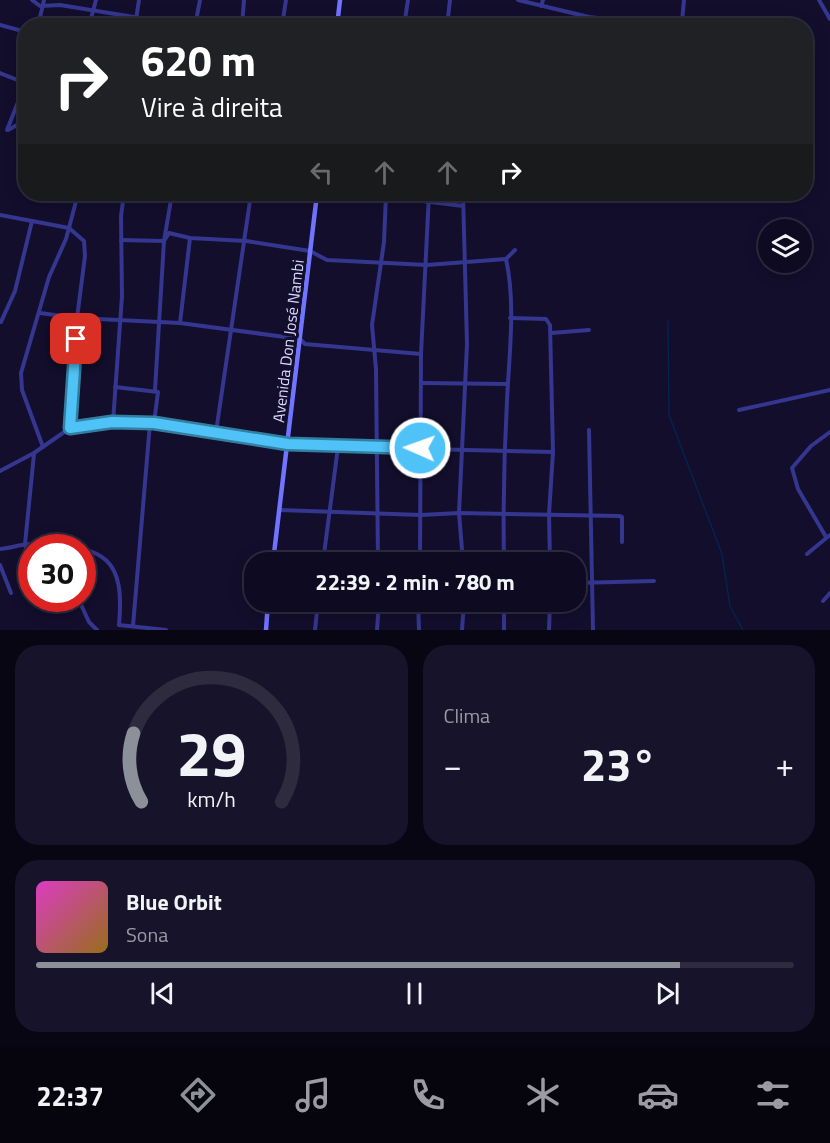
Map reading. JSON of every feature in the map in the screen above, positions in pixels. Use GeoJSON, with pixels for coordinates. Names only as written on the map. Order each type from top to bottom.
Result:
{"type":"FeatureCollection","features":[{"type":"Feature","properties":{"kind":"street"},"geometry":{"type":"LineString","coordinates":[[32,0],[43,6],[54,4],[147,18]]}},
{"type":"Feature","properties":{"kind":"street"},"geometry":{"type":"LineString","coordinates":[[40,18],[44,0]]}},
{"type":"Feature","properties":{"kind":"street"},"geometry":{"type":"LineString","coordinates":[[92,18],[96,0]]}},
{"type":"Feature","properties":{"kind":"street"},"geometry":{"type":"LineString","coordinates":[[137,16],[139,0]]}},
{"type":"Feature","properties":{"kind":"street"},"geometry":{"type":"LineString","coordinates":[[197,18],[200,0]]}},
{"type":"Feature","properties":{"kind":"street"},"geometry":{"type":"LineString","coordinates":[[243,18],[244,0]]}},
{"type":"Feature","properties":{"kind":"street"},"geometry":{"type":"LineString","coordinates":[[283,18],[286,0]]}},
{"type":"Feature","properties":{"kind":"street"},"geometry":{"type":"LineString","coordinates":[[338,18],[340,0]]}},
{"type":"Feature","properties":{"kind":"street"},"geometry":{"type":"LineString","coordinates":[[405,18],[408,0]]}},
{"type":"Feature","properties":{"kind":"street"},"geometry":{"type":"LineString","coordinates":[[448,18],[450,0]]}},
{"type":"Feature","properties":{"kind":"street"},"geometry":{"type":"LineString","coordinates":[[518,0],[599,18]]}},
{"type":"Feature","properties":{"kind":"street"},"geometry":{"type":"LineString","coordinates":[[541,6],[543,0]]}},
{"type":"Feature","properties":{"kind":"street"},"geometry":{"type":"LineString","coordinates":[[682,18],[684,0]]}},
{"type":"Feature","properties":{"kind":"street"},"geometry":{"type":"LineString","coordinates":[[819,0],[830,19]]}},
{"type":"Feature","properties":{"kind":"street"},"geometry":{"type":"LineString","coordinates":[[0,25],[18,30]]}},
{"type":"Feature","properties":{"kind":"street"},"geometry":{"type":"LineString","coordinates":[[0,73],[18,79]]}},
{"type":"Feature","properties":{"kind":"street"},"geometry":{"type":"LineString","coordinates":[[18,101],[7,130],[18,124]]}},
{"type":"Feature","properties":{"kind":"street"},"geometry":{"type":"LineString","coordinates":[[43,447],[20,380],[49,277],[69,228],[76,201]]}},
{"type":"Feature","properties":{"kind":"street"},"geometry":{"type":"LineString","coordinates":[[112,422],[120,320],[124,201]]}},
{"type":"Feature","properties":{"kind":"street"},"geometry":{"type":"LineString","coordinates":[[133,626],[152,423],[158,392],[155,390],[161,322],[164,241],[171,201]]}},
{"type":"Feature","properties":{"kind":"street"},"geometry":{"type":"LineString","coordinates":[[216,432],[250,201]]}},
{"type":"Feature","properties":{"kind":"street","name":"Avenida Don José Nambi"},"geometry":{"type":"LineString","coordinates":[[274,552],[316,201]]}},
{"type":"Feature","properties":{"kind":"street"},"geometry":{"type":"LineString","coordinates":[[378,552],[375,352],[372,325],[381,262],[386,201]]}},
{"type":"Feature","properties":{"kind":"street"},"geometry":{"type":"LineString","coordinates":[[420,552],[421,354],[427,265],[428,201],[463,206]]}},
{"type":"Feature","properties":{"kind":"street"},"geometry":{"type":"LineString","coordinates":[[462,552],[459,513],[465,383],[463,201]]}},
{"type":"Feature","properties":{"kind":"street"},"geometry":{"type":"LineString","coordinates":[[0,215],[69,228],[84,241],[70,428]]}},
{"type":"Feature","properties":{"kind":"street"},"geometry":{"type":"LineString","coordinates":[[2,322],[15,291],[33,220]]}},
{"type":"Feature","properties":{"kind":"street"},"geometry":{"type":"LineString","coordinates":[[164,241],[170,233],[190,238],[246,241],[310,251],[327,260],[427,265],[506,259],[515,250]]}},
{"type":"Feature","properties":{"kind":"street"},"geometry":{"type":"LineString","coordinates":[[180,323],[190,238]]}},
{"type":"Feature","properties":{"kind":"street"},"geometry":{"type":"LineString","coordinates":[[121,240],[164,241]]}},
{"type":"Feature","properties":{"kind":"street"},"geometry":{"type":"LineString","coordinates":[[504,552],[504,450],[510,318],[509,274],[506,259]]}},
{"type":"Feature","properties":{"kind":"street"},"geometry":{"type":"LineString","coordinates":[[40,313],[77,318],[180,323],[300,339],[305,344],[375,352],[421,354]]}},
{"type":"Feature","properties":{"kind":"street"},"geometry":{"type":"LineString","coordinates":[[510,318],[549,321],[553,452],[549,514],[550,552]]}},
{"type":"Feature","properties":{"kind":"street"},"geometry":{"type":"LineString","coordinates":[[550,333],[589,330]]}},
{"type":"Feature","properties":{"kind":"street"},"geometry":{"type":"LineString","coordinates":[[422,383],[507,384]]}},
{"type":"Feature","properties":{"kind":"street"},"geometry":{"type":"LineString","coordinates":[[115,387],[155,390]]}},
{"type":"Feature","properties":{"kind":"street"},"geometry":{"type":"LineString","coordinates":[[739,410],[830,391]]}},
{"type":"Feature","properties":{"kind":"street"},"geometry":{"type":"LineString","coordinates":[[0,471],[34,453],[70,428],[112,422],[152,423],[288,444],[553,452]]}},
{"type":"Feature","properties":{"kind":"street"},"geometry":{"type":"LineString","coordinates":[[589,430],[590,583],[593,630]]}},
{"type":"Feature","properties":{"kind":"street"},"geometry":{"type":"LineString","coordinates":[[807,554],[828,536],[798,489],[792,468],[812,446],[830,432]]}},
{"type":"Feature","properties":{"kind":"street"},"geometry":{"type":"LineString","coordinates":[[324,552],[338,447]]}},
{"type":"Feature","properties":{"kind":"street"},"geometry":{"type":"LineString","coordinates":[[26,534],[34,453]]}},
{"type":"Feature","properties":{"kind":"street"},"geometry":{"type":"LineString","coordinates":[[280,510],[421,515],[589,514],[622,517],[621,542]]}},
{"type":"Feature","properties":{"kind":"street"},"geometry":{"type":"LineString","coordinates":[[0,549],[18,545]]}},
{"type":"Feature","properties":{"kind":"street"},"geometry":{"type":"LineString","coordinates":[[96,553],[106,560],[120,583],[119,625],[166,630]]}},
{"type":"Feature","properties":{"kind":"street"},"geometry":{"type":"LineString","coordinates":[[0,565],[11,593]]}},
{"type":"Feature","properties":{"kind":"street"},"geometry":{"type":"LineString","coordinates":[[586,583],[654,581]]}},
{"type":"Feature","properties":{"kind":"street"},"geometry":{"type":"LineString","coordinates":[[823,602],[830,593]]}},
{"type":"Feature","properties":{"kind":"street"},"geometry":{"type":"LineString","coordinates":[[84,612],[89,622],[97,630]]}},
{"type":"Feature","properties":{"kind":"street"},"geometry":{"type":"LineString","coordinates":[[266,630],[267,612]]}},
{"type":"Feature","properties":{"kind":"street"},"geometry":{"type":"LineString","coordinates":[[315,630],[317,612]]}},
{"type":"Feature","properties":{"kind":"street"},"geometry":{"type":"LineString","coordinates":[[377,630],[378,612]]}},
{"type":"Feature","properties":{"kind":"street"},"geometry":{"type":"LineString","coordinates":[[418,612],[419,630]]}},
{"type":"Feature","properties":{"kind":"street"},"geometry":{"type":"LineString","coordinates":[[462,630],[463,612]]}},
{"type":"Feature","properties":{"kind":"street"},"geometry":{"type":"LineString","coordinates":[[504,612],[504,630]]}},
{"type":"Feature","properties":{"kind":"street"},"geometry":{"type":"LineString","coordinates":[[549,630],[550,612]]}},
{"type":"Feature","properties":{"kind":"waterway"},"geometry":{"type":"LineString","coordinates":[[668,321],[669,415],[722,554],[730,606],[743,630]]}},
{"type":"Feature","properties":{"kind":"route"},"geometry":{"type":"LineString","coordinates":[[76,339],[70,428],[112,422],[154,423],[288,444],[420,448]]}}]}
